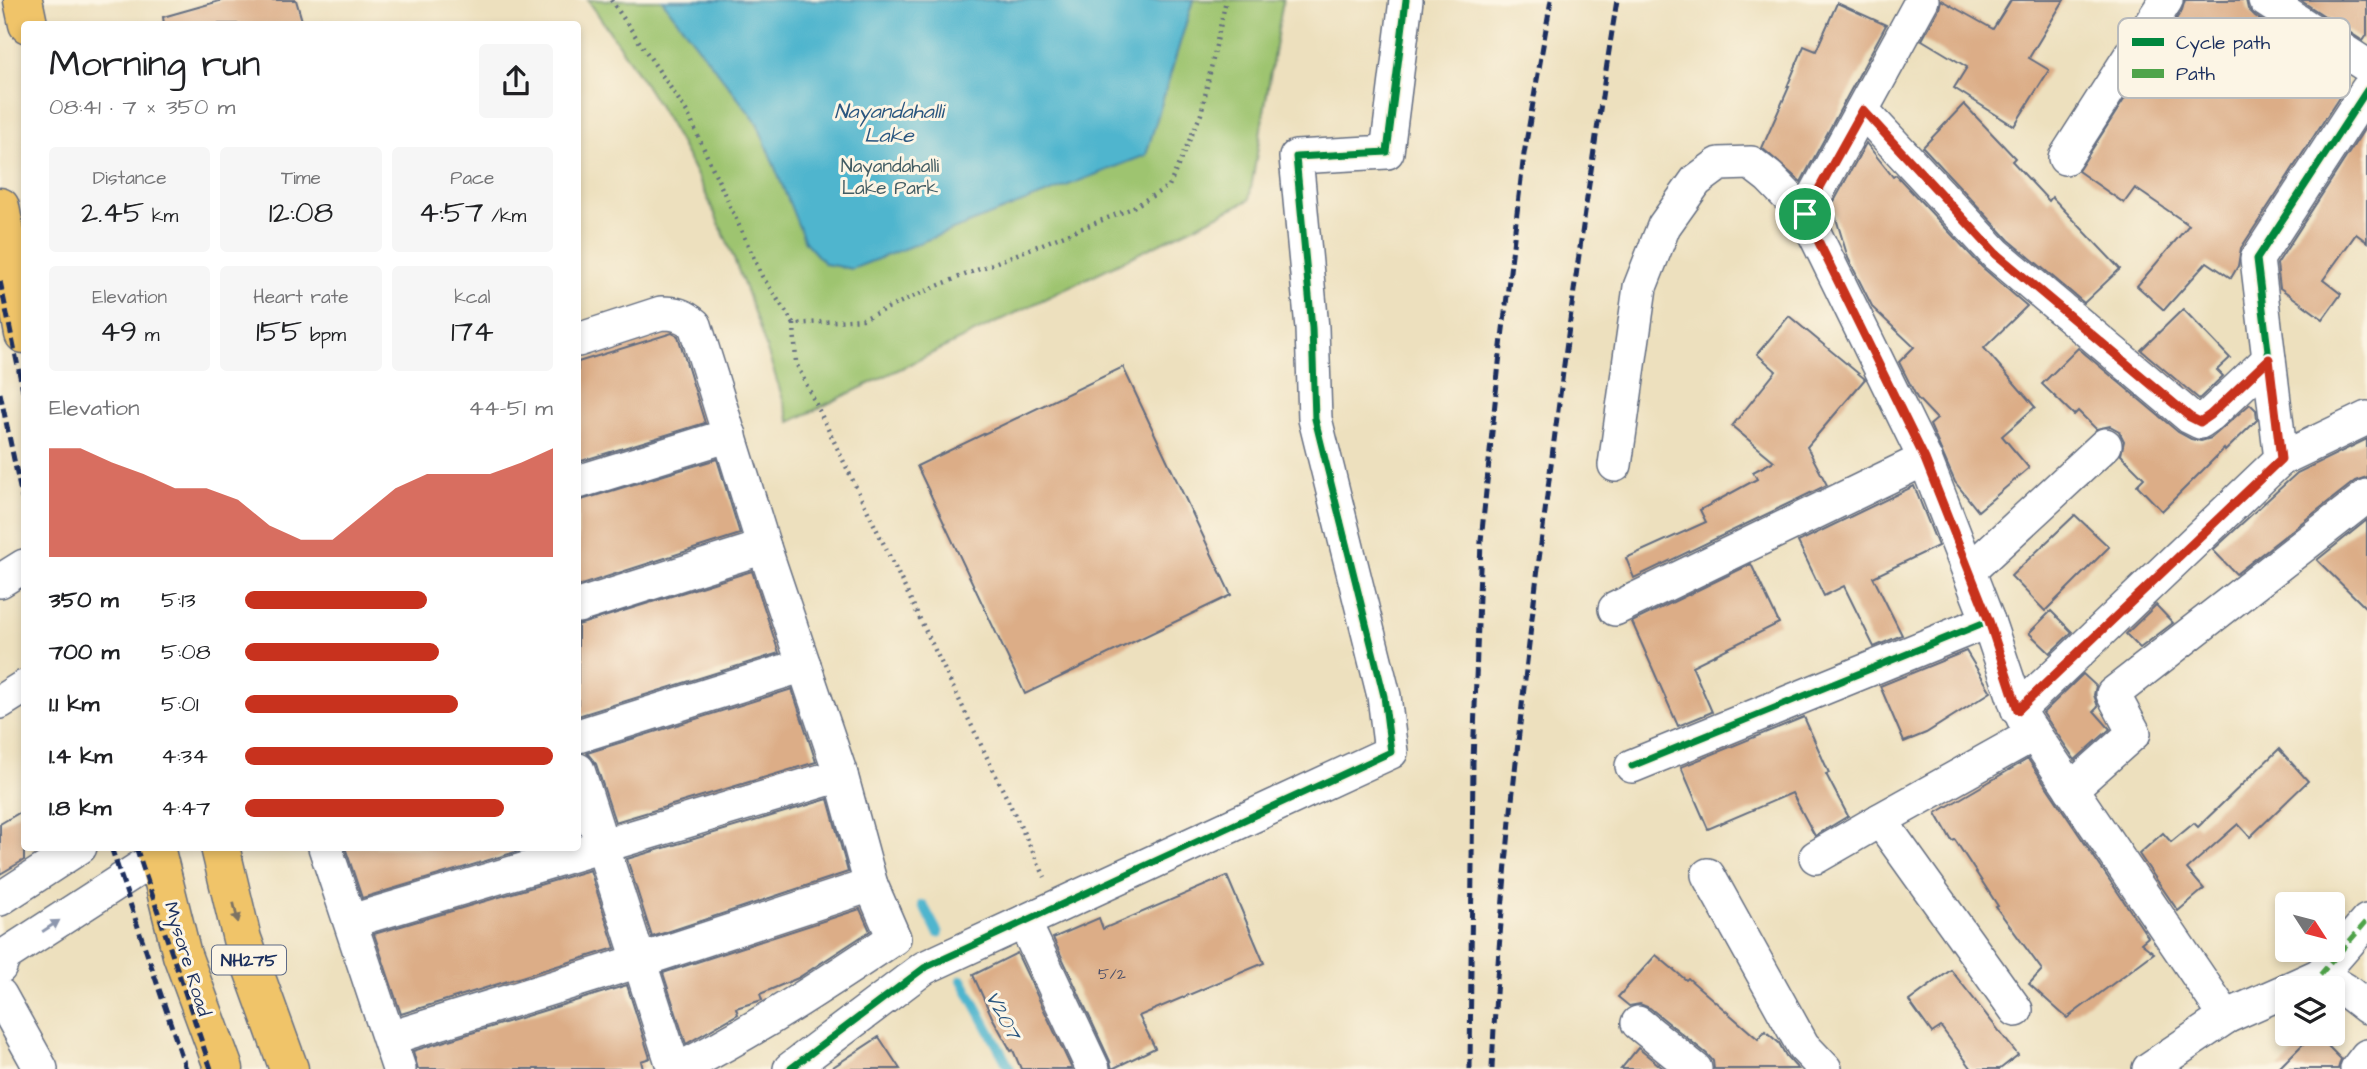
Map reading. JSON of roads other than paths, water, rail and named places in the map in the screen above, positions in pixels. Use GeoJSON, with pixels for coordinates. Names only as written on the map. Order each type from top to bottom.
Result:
{"type":"FeatureCollection","features":[{"type":"Feature","properties":{"kind":"highway"},"geometry":{"type":"LineString","coordinates":[[23,0],[27,21]]}},
{"type":"Feature","properties":{"kind":"highway"},"geometry":{"type":"LineString","coordinates":[[0,207],[15,329]]}},
{"type":"Feature","properties":{"kind":"highway","name":"NH275"},"geometry":{"type":"LineString","coordinates":[[221,851],[242,939],[289,1069]]}},
{"type":"Feature","properties":{"kind":"highway","name":"Mysore Road"},"geometry":{"type":"LineString","coordinates":[[156,852],[182,955],[225,1069]]}},
{"type":"Feature","properties":{"kind":"street"},"geometry":{"type":"LineString","coordinates":[[790,1069],[924,968],[1391,752],[1384,696],[1315,419],[1312,328],[1296,157],[1387,152],[1406,0]]}},
{"type":"Feature","properties":{"kind":"street"},"geometry":{"type":"LineString","coordinates":[[1805,214],[1922,0]]}},
{"type":"Feature","properties":{"kind":"street"},"geometry":{"type":"LineString","coordinates":[[2154,18],[2166,0]]}},
{"type":"Feature","properties":{"kind":"street"},"geometry":{"type":"LineString","coordinates":[[2265,0],[2293,18]]}},
{"type":"Feature","properties":{"kind":"street"},"geometry":{"type":"LineString","coordinates":[[2350,55],[2367,66]]}},
{"type":"Feature","properties":{"kind":"street"},"geometry":{"type":"LineString","coordinates":[[2065,158],[2118,75]]}},
{"type":"Feature","properties":{"kind":"street"},"geometry":{"type":"LineString","coordinates":[[2281,459],[2257,259],[2367,90]]}},
{"type":"Feature","properties":{"kind":"street"},"geometry":{"type":"LineString","coordinates":[[1863,110],[1996,254],[2190,417],[2200,422],[2210,415],[2269,359]]}},
{"type":"Feature","properties":{"kind":"street"},"geometry":{"type":"LineString","coordinates":[[1615,465],[1640,287],[1664,226],[1696,181],[1719,164],[1751,163],[1769,177],[1805,214],[1925,459],[2026,722],[2226,1017]]}},
{"type":"Feature","properties":{"kind":"street"},"geometry":{"type":"LineString","coordinates":[[581,339],[662,313],[686,317],[695,325],[764,547],[841,775],[872,885],[894,938],[730,1043],[676,1069],[581,780]]}},
{"type":"Feature","properties":{"kind":"street"},"geometry":{"type":"LineString","coordinates":[[1816,857],[1880,820],[2026,722],[2281,459],[2367,418]]}},
{"type":"Feature","properties":{"kind":"street"},"geometry":{"type":"LineString","coordinates":[[581,481],[730,435]]}},
{"type":"Feature","properties":{"kind":"street"},"geometry":{"type":"LineString","coordinates":[[1969,571],[2105,445]]}},
{"type":"Feature","properties":{"kind":"street"},"geometry":{"type":"LineString","coordinates":[[1615,610],[1925,459]]}},
{"type":"Feature","properties":{"kind":"street"},"geometry":{"type":"LineString","coordinates":[[2071,789],[2134,733],[2113,694],[2367,496]]}},
{"type":"Feature","properties":{"kind":"street"},"geometry":{"type":"LineString","coordinates":[[581,605],[764,547]]}},
{"type":"Feature","properties":{"kind":"street"},"geometry":{"type":"LineString","coordinates":[[0,580],[21,568]]}},
{"type":"Feature","properties":{"kind":"street"},"geometry":{"type":"LineString","coordinates":[[1632,766],[1989,621]]}},
{"type":"Feature","properties":{"kind":"street"},"geometry":{"type":"LineString","coordinates":[[581,735],[804,665]]}},
{"type":"Feature","properties":{"kind":"street"},"geometry":{"type":"LineString","coordinates":[[0,702],[21,689]]}},
{"type":"Feature","properties":{"kind":"street"},"geometry":{"type":"LineString","coordinates":[[351,921],[841,775]]}},
{"type":"Feature","properties":{"kind":"street"},"geometry":{"type":"LineString","coordinates":[[1880,820],[2016,1010]]}},
{"type":"Feature","properties":{"kind":"street"},"geometry":{"type":"LineString","coordinates":[[0,899],[74,851]]}},
{"type":"Feature","properties":{"kind":"street"},"geometry":{"type":"LineString","coordinates":[[326,851],[399,1069]]}},
{"type":"Feature","properties":{"kind":"street"},"geometry":{"type":"LineString","coordinates":[[1,959],[156,852]]}},
{"type":"Feature","properties":{"kind":"street"},"geometry":{"type":"LineString","coordinates":[[1708,875],[1803,1046],[1825,1069]]}},
{"type":"Feature","properties":{"kind":"street"},"geometry":{"type":"LineString","coordinates":[[390,1038],[872,885]]}},
{"type":"Feature","properties":{"kind":"street"},"geometry":{"type":"LineString","coordinates":[[2367,921],[2320,975],[2367,1007]]}},
{"type":"Feature","properties":{"kind":"street"},"geometry":{"type":"LineString","coordinates":[[1024,922],[1093,1069]]}},
{"type":"Feature","properties":{"kind":"street"},"geometry":{"type":"LineString","coordinates":[[0,995],[41,1069]]}},
{"type":"Feature","properties":{"kind":"street"},"geometry":{"type":"LineString","coordinates":[[2149,1069],[2226,1017],[2275,995]]}},
{"type":"Feature","properties":{"kind":"street"},"geometry":{"type":"LineString","coordinates":[[1638,1023],[1695,1069]]}},
{"type":"Feature","properties":{"kind":"street"},"geometry":{"type":"LineString","coordinates":[[2357,1069],[2367,1056]]}},
{"type":"Feature","properties":{"kind":"water","name":"Nayandahalli Lake"},"geometry":{"type":"Polygon","coordinates":[[[662,0],[1193,0],[1146,155],[852,269],[825,264],[805,242],[757,123],[662,0]]]}},
{"type":"Feature","properties":{"kind":"waterway","name":"V207"},"geometry":{"type":"LineString","coordinates":[[923,905],[938,933]]}},
{"type":"Feature","properties":{"kind":"waterway","name":"V207"},"geometry":{"type":"LineString","coordinates":[[962,980],[1010,1069]]}},
{"type":"Feature","properties":{"kind":"railway"},"geometry":{"type":"LineString","coordinates":[[1470,1069],[1473,762],[1481,541],[1524,154],[1551,0]]}},
{"type":"Feature","properties":{"kind":"railway"},"geometry":{"type":"LineString","coordinates":[[1492,1069],[1504,887],[1536,584],[1574,292],[1617,0]]}},
{"type":"Feature","properties":{"kind":"railway"},"geometry":{"type":"LineString","coordinates":[[0,281],[21,381]]}},
{"type":"Feature","properties":{"kind":"railway"},"geometry":{"type":"LineString","coordinates":[[0,393],[21,493]]}},
{"type":"Feature","properties":{"kind":"railway"},"geometry":{"type":"LineString","coordinates":[[112,851],[186,1069]]}},
{"type":"Feature","properties":{"kind":"railway"},"geometry":{"type":"LineString","coordinates":[[137,851],[211,1069]]}},
{"type":"Feature","properties":{"kind":"park label","name":"Nayandahalli Lake Park"},"geometry":{"type":"Point","coordinates":[890,177]}}]}
